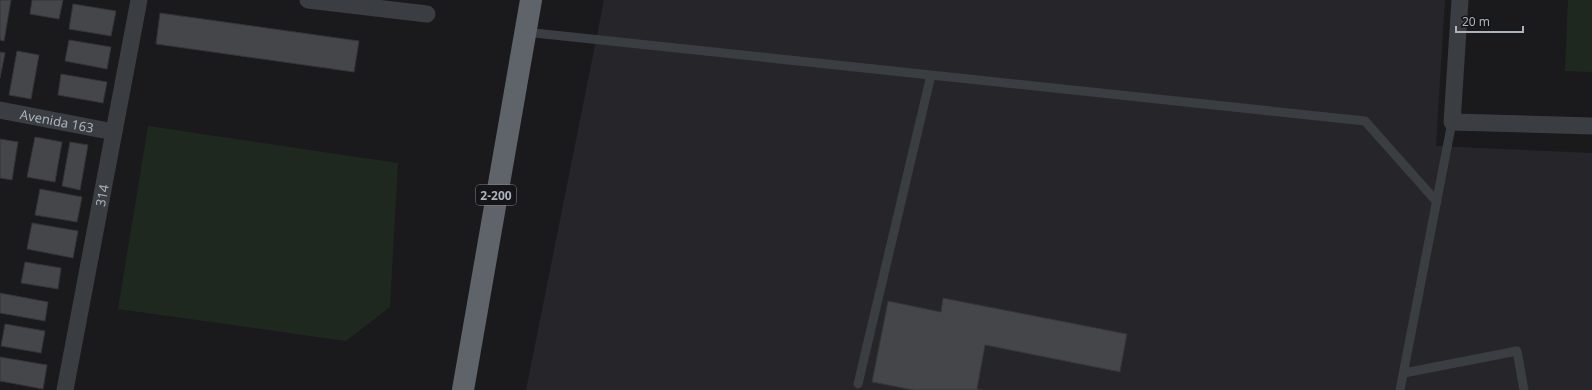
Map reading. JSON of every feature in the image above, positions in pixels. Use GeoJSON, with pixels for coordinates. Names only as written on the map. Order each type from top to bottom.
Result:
{"type":"FeatureCollection","features":[{"type":"Feature","properties":{"kind":"highway","name":"2-200"},"geometry":{"type":"LineString","coordinates":[[463,390],[531,0]]}},
{"type":"Feature","properties":{"kind":"street","name":"314"},"geometry":{"type":"LineString","coordinates":[[65,390],[139,0]]}},
{"type":"Feature","properties":{"kind":"street"},"geometry":{"type":"LineString","coordinates":[[308,0],[427,14]]}},
{"type":"Feature","properties":{"kind":"street"},"geometry":{"type":"LineString","coordinates":[[1460,0],[1452,122],[1592,126]]}},
{"type":"Feature","properties":{"kind":"street","name":"Avenida 163"},"geometry":{"type":"LineString","coordinates":[[0,110],[114,132]]}},
{"type":"Feature","properties":{"kind":"lane"},"geometry":{"type":"LineString","coordinates":[[525,32],[1365,121],[1437,202]]}},
{"type":"Feature","properties":{"kind":"lane"},"geometry":{"type":"LineString","coordinates":[[858,384],[932,75]]}},
{"type":"Feature","properties":{"kind":"lane"},"geometry":{"type":"LineString","coordinates":[[1400,390],[1452,122]]}},
{"type":"Feature","properties":{"kind":"lane"},"geometry":{"type":"LineString","coordinates":[[1404,372],[1517,351],[1524,390]]}},
{"type":"Feature","properties":{"kind":"shaded area"},"geometry":{"type":"Polygon","coordinates":[[[604,0],[1445,0],[1436,146],[1592,153],[1592,390],[526,390],[604,0]]]}},
{"type":"Feature","properties":{"kind":"shaded area"},"geometry":{"type":"Polygon","coordinates":[[[1568,0],[1592,0],[1592,72],[1565,71],[1568,0]]]}},
{"type":"Feature","properties":{"kind":"shaded area"},"geometry":{"type":"Polygon","coordinates":[[[148,126],[398,163],[390,307],[346,341],[118,309],[148,126]]]}},
{"type":"Feature","properties":{"kind":"building"},"geometry":{"type":"Polygon","coordinates":[[[0,0],[11,0],[4,41],[0,40],[0,0]]]}},
{"type":"Feature","properties":{"kind":"building"},"geometry":{"type":"Polygon","coordinates":[[[32,0],[63,0],[59,19],[30,14],[32,0]]]}},
{"type":"Feature","properties":{"kind":"building"},"geometry":{"type":"Polygon","coordinates":[[[73,4],[116,11],[111,36],[69,29],[73,4]]]}},
{"type":"Feature","properties":{"kind":"building"},"geometry":{"type":"Polygon","coordinates":[[[160,13],[359,41],[354,72],[156,44],[160,13]]]}},
{"type":"Feature","properties":{"kind":"building"},"geometry":{"type":"Polygon","coordinates":[[[69,40],[111,47],[107,69],[65,61],[69,40]]]}},
{"type":"Feature","properties":{"kind":"building"},"geometry":{"type":"Polygon","coordinates":[[[17,51],[39,55],[31,99],[9,95],[17,51]]]}},
{"type":"Feature","properties":{"kind":"building"},"geometry":{"type":"Polygon","coordinates":[[[0,52],[5,53],[0,78],[0,52]]]}},
{"type":"Feature","properties":{"kind":"building"},"geometry":{"type":"Polygon","coordinates":[[[61,74],[107,82],[103,103],[58,95],[61,74]]]}},
{"type":"Feature","properties":{"kind":"building"},"geometry":{"type":"Polygon","coordinates":[[[35,137],[62,142],[55,182],[27,177],[35,137]]]}},
{"type":"Feature","properties":{"kind":"building"},"geometry":{"type":"Polygon","coordinates":[[[0,139],[18,142],[12,180],[0,178],[0,139]]]}},
{"type":"Feature","properties":{"kind":"building"},"geometry":{"type":"Polygon","coordinates":[[[70,142],[88,145],[80,190],[62,186],[70,142]]]}},
{"type":"Feature","properties":{"kind":"building"},"geometry":{"type":"Polygon","coordinates":[[[40,189],[82,197],[77,222],[35,215],[40,189]]]}},
{"type":"Feature","properties":{"kind":"building"},"geometry":{"type":"Polygon","coordinates":[[[32,223],[78,231],[73,258],[27,249],[32,223]]]}},
{"type":"Feature","properties":{"kind":"building"},"geometry":{"type":"Polygon","coordinates":[[[25,262],[61,268],[58,289],[21,283],[25,262]]]}},
{"type":"Feature","properties":{"kind":"building"},"geometry":{"type":"Polygon","coordinates":[[[0,293],[48,302],[45,321],[0,313],[0,293]]]}},
{"type":"Feature","properties":{"kind":"building"},"geometry":{"type":"Polygon","coordinates":[[[943,298],[1127,334],[1120,372],[985,345],[977,389],[983,390],[913,390],[872,382],[888,301],[941,312],[943,298]]]}},
{"type":"Feature","properties":{"kind":"building"},"geometry":{"type":"Polygon","coordinates":[[[5,324],[45,331],[41,353],[1,346],[5,324]]]}},
{"type":"Feature","properties":{"kind":"building"},"geometry":{"type":"Polygon","coordinates":[[[0,357],[47,365],[43,389],[0,381],[0,357]]]}}]}
